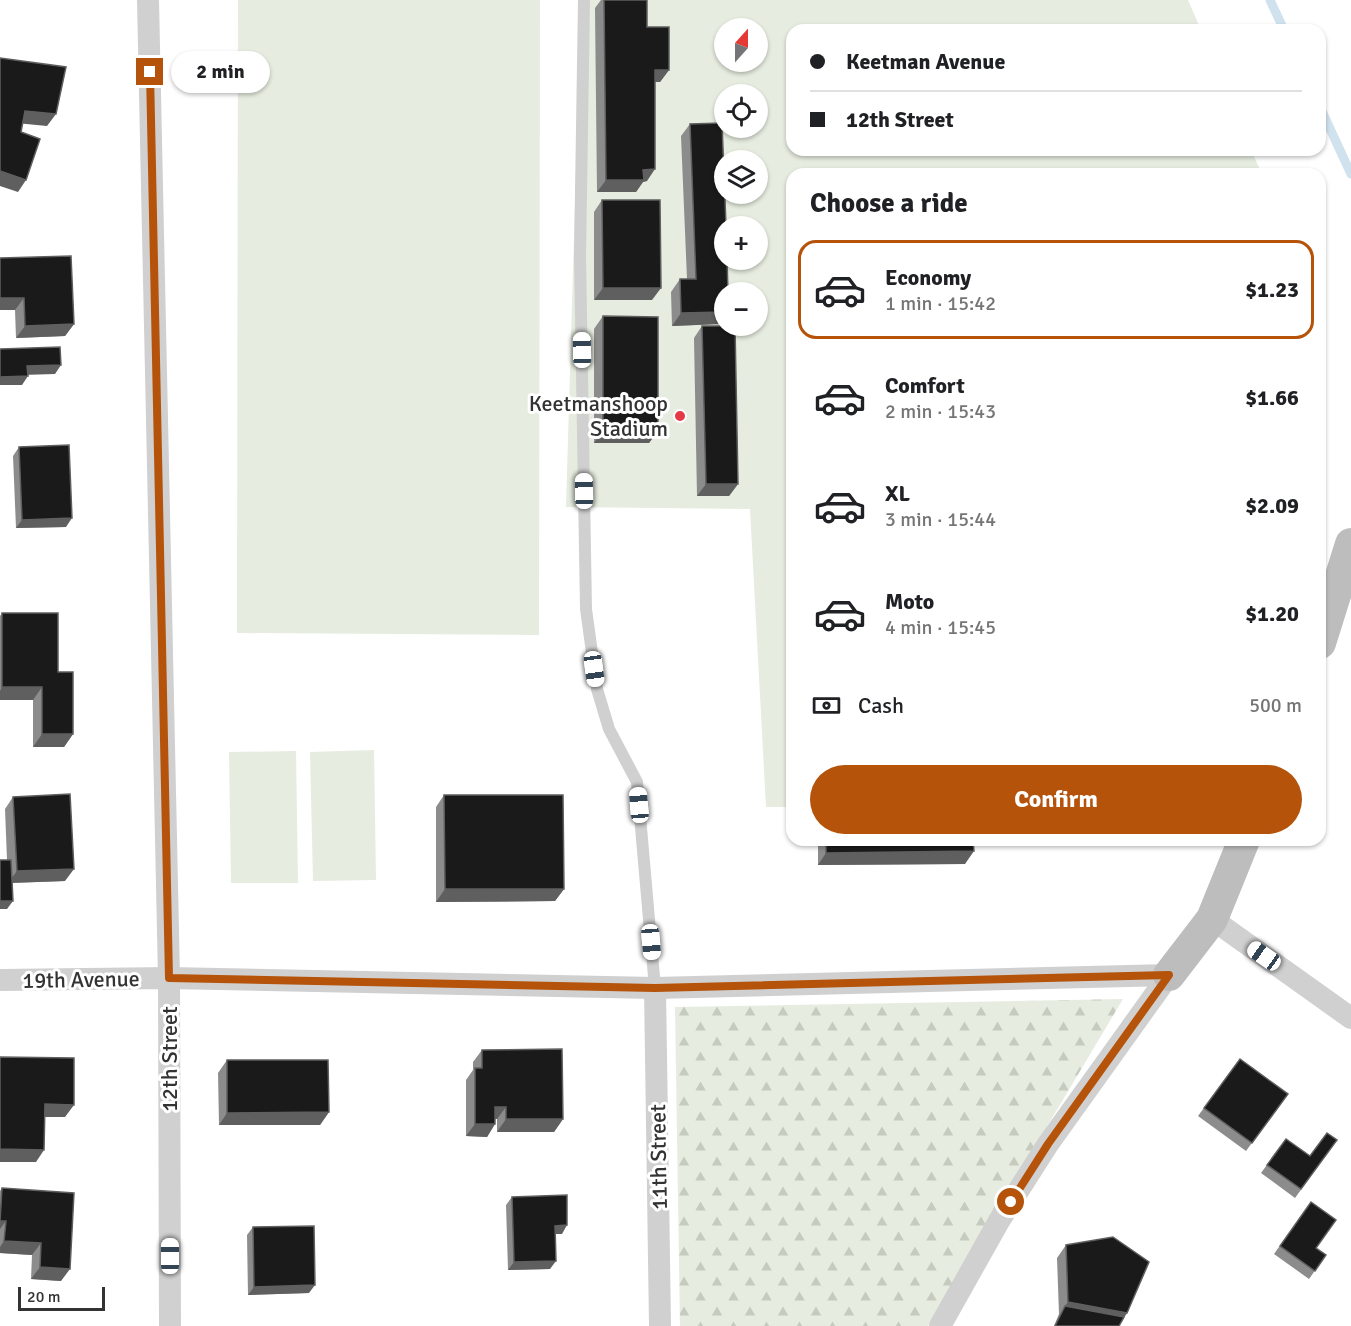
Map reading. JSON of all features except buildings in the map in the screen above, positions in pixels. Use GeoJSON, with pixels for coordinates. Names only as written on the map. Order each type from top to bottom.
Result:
{"type":"FeatureCollection","features":[{"type":"Feature","properties":{"kind":"street","name":"12th Street"},"geometry":{"type":"LineString","coordinates":[[148,0],[169,978],[170,1326]]}},
{"type":"Feature","properties":{"kind":"street"},"geometry":{"type":"LineString","coordinates":[[1326,624],[1351,544]]}},
{"type":"Feature","properties":{"kind":"street"},"geometry":{"type":"LineString","coordinates":[[940,1326],[999,1221],[1048,1144],[1212,919],[1242,846]]}},
{"type":"Feature","properties":{"kind":"street"},"geometry":{"type":"LineString","coordinates":[[1212,919],[1351,1018]]}},
{"type":"Feature","properties":{"kind":"street","name":"19th Avenue"},"geometry":{"type":"LineString","coordinates":[[0,980],[169,978],[655,988],[1169,975]]}},
{"type":"Feature","properties":{"kind":"street","name":"11th Street"},"geometry":{"type":"LineString","coordinates":[[655,988],[660,1326]]}},
{"type":"Feature","properties":{"kind":"lane"},"geometry":{"type":"LineString","coordinates":[[584,0],[580,256],[586,609],[597,689],[609,729],[637,782],[655,988]]}},
{"type":"Feature","properties":{"kind":"green space"},"geometry":{"type":"Polygon","coordinates":[[[238,0],[540,0],[539,635],[237,633],[238,0]]]}},
{"type":"Feature","properties":{"kind":"green space","name":"Keetmanshoop Stadium"},"geometry":{"type":"Polygon","coordinates":[[[581,0],[1188,0],[1198,24],[786,24],[786,156],[1254,156],[1259,168],[786,168],[786,807],[766,807],[750,509],[566,507],[581,0]]]}},
{"type":"Feature","properties":{"kind":"green space"},"geometry":{"type":"Polygon","coordinates":[[[374,750],[376,880],[313,881],[310,752],[374,750]]]}},
{"type":"Feature","properties":{"kind":"green space"},"geometry":{"type":"Polygon","coordinates":[[[296,751],[298,883],[231,883],[229,752],[296,751]]]}},
{"type":"Feature","properties":{"kind":"green space"},"geometry":{"type":"Polygon","coordinates":[[[1123,999],[928,1326],[680,1326],[675,1007],[1123,999]]]}},
{"type":"Feature","properties":{"kind":"waterway"},"geometry":{"type":"LineString","coordinates":[[1270,0],[1281,24]]}},
{"type":"Feature","properties":{"kind":"waterway"},"geometry":{"type":"LineString","coordinates":[[1326,120],[1351,174]]}},
{"type":"Feature","properties":{"kind":"place","name":"Keetmanshoop Stadium"},"geometry":{"type":"Point","coordinates":[680,416]}},
{"type":"Feature","properties":{"kind":"route"},"geometry":{"type":"LineString","coordinates":[[150,72],[169,978],[655,988],[1169,975],[1048,1144],[1011,1202]]}}]}
